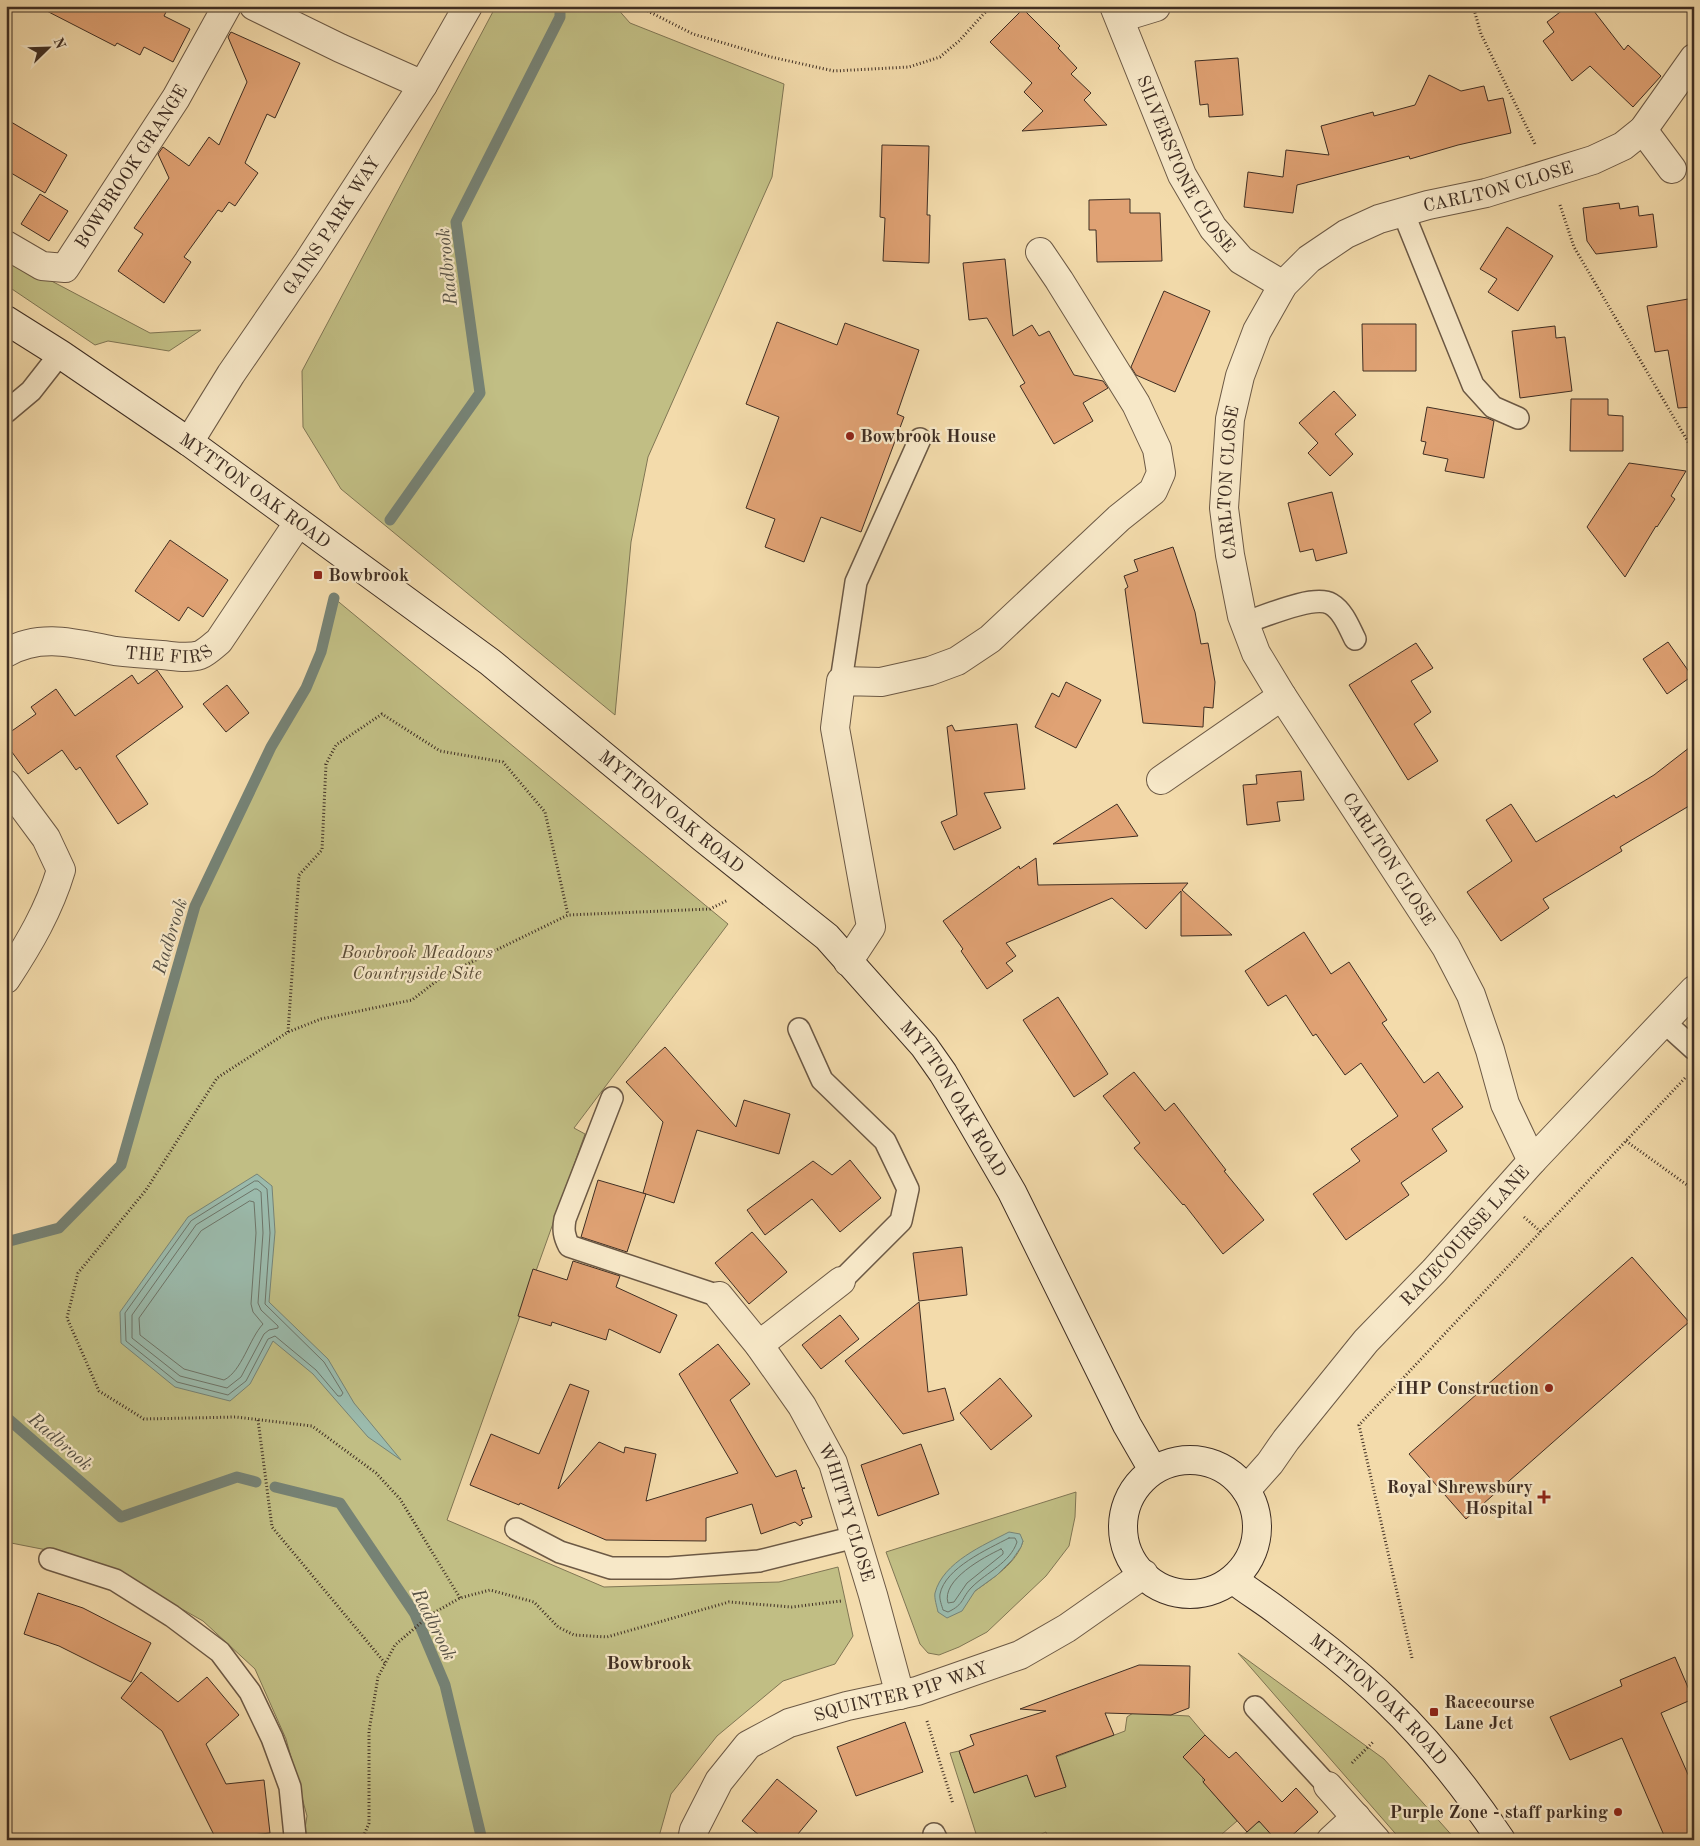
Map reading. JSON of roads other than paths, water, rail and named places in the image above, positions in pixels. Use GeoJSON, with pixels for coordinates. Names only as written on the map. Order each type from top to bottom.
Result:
{"type":"FeatureCollection","features":[{"type":"Feature","properties":{"kind":"street","name":"BOWBROOK GRANGE"},"geometry":{"type":"LineString","coordinates":[[6,245],[42,266],[65,268],[176,98],[227,6]]}},
{"type":"Feature","properties":{"kind":"street"},"geometry":{"type":"LineString","coordinates":[[254,6],[340,48],[423,85]]}},
{"type":"Feature","properties":{"kind":"street","name":"GAINS PARK WAY"},"geometry":{"type":"LineString","coordinates":[[189,442],[231,374],[308,262],[423,85],[468,6]]}},
{"type":"Feature","properties":{"kind":"street","name":"SILVERSTONE CLOSE"},"geometry":{"type":"LineString","coordinates":[[1156,7],[1117,12],[1182,175],[1213,228],[1241,260],[1283,286]]}},
{"type":"Feature","properties":{"kind":"street","name":"CARLTON CLOSE"},"geometry":{"type":"LineString","coordinates":[[1532,1161],[1505,1104],[1490,1050],[1471,994],[1446,947],[1282,696],[1256,653],[1244,623],[1230,555],[1224,508],[1230,419],[1240,376],[1257,331],[1283,286],[1309,258],[1346,234],[1379,219],[1486,193],[1593,160],[1623,146],[1642,130],[1694,58]]}},
{"type":"Feature","properties":{"kind":"street"},"geometry":{"type":"LineString","coordinates":[[1642,130],[1672,169]]}},
{"type":"Feature","properties":{"kind":"street"},"geometry":{"type":"LineString","coordinates":[[848,962],[871,927],[834,728],[841,681],[881,682],[930,671],[957,661],[990,638],[1120,518],[1153,491],[1161,473],[1157,449],[1136,404],[1040,252]]}},
{"type":"Feature","properties":{"kind":"street","name":"MYTTON OAK ROAD"},"geometry":{"type":"LineString","coordinates":[[6,320],[60,354],[189,442],[490,662],[703,838],[827,937],[924,1046],[943,1073],[1012,1192],[1127,1425],[1153,1470]]}},
{"type":"Feature","properties":{"kind":"street","name":"THE FIRS"},"geometry":{"type":"LineString","coordinates":[[6,653],[35,642],[61,640],[118,651],[182,657],[199,655],[210,650],[219,641],[298,523]]}},
{"type":"Feature","properties":{"kind":"street"},"geometry":{"type":"LineString","coordinates":[[1162,780],[1282,696]]}},
{"type":"Feature","properties":{"kind":"street"},"geometry":{"type":"LineString","coordinates":[[6,784],[46,838],[61,870],[47,910],[27,948],[6,979]]}},
{"type":"Feature","properties":{"kind":"street","name":"RACECOURSE LANE"},"geometry":{"type":"LineString","coordinates":[[1246,1490],[1270,1463],[1286,1440],[1366,1341],[1434,1271],[1532,1161],[1694,990]]}},
{"type":"Feature","properties":{"kind":"street"},"geometry":{"type":"LineString","coordinates":[[759,1345],[841,1281]]}},
{"type":"Feature","properties":{"kind":"street","name":"WHITTY CLOSE"},"geometry":{"type":"LineString","coordinates":[[719,1296],[759,1345],[802,1406],[833,1462],[873,1595],[909,1693]]}},
{"type":"Feature","properties":{"kind":"street"},"geometry":{"type":"LineString","coordinates":[[1193,1460],[1207,1462],[1232,1474],[1246,1490],[1255,1512],[1258,1539],[1250,1561],[1234,1580],[1213,1589],[1191,1594],[1168,1590],[1156,1585],[1132,1560],[1124,1536],[1124,1511],[1135,1488],[1153,1470],[1172,1462],[1193,1460]]}},
{"type":"Feature","properties":{"kind":"street","name":"SQUINTER PIP WAY"},"geometry":{"type":"LineString","coordinates":[[692,1840],[694,1830],[719,1782],[748,1745],[789,1723],[847,1706],[909,1693],[1020,1655],[1067,1628],[1144,1574]]}},
{"type":"Feature","properties":{"kind":"street","name":"MYTTON OAK ROAD"},"geometry":{"type":"LineString","coordinates":[[1234,1580],[1308,1635],[1385,1699],[1438,1754],[1480,1808],[1501,1840]]}},
{"type":"Feature","properties":{"kind":"street"},"geometry":{"type":"LineString","coordinates":[[1328,1786],[1376,1840]]}},
{"type":"Feature","properties":{"kind":"street"},"geometry":{"type":"LineString","coordinates":[[1331,1840],[1356,1817]]}},
{"type":"Feature","properties":{"kind":"lane"},"geometry":{"type":"LineString","coordinates":[[1403,212],[1473,385],[1493,407],[1518,418]]}},
{"type":"Feature","properties":{"kind":"lane"},"geometry":{"type":"LineString","coordinates":[[6,412],[31,391],[60,354]]}},
{"type":"Feature","properties":{"kind":"lane"},"geometry":{"type":"LineString","coordinates":[[841,681],[856,582],[920,439]]}},
{"type":"Feature","properties":{"kind":"lane"},"geometry":{"type":"LineString","coordinates":[[1244,623],[1308,602],[1320,602],[1330,604],[1338,611],[1355,639]]}},
{"type":"Feature","properties":{"kind":"lane"},"geometry":{"type":"LineString","coordinates":[[1663,1021],[1694,1049]]}},
{"type":"Feature","properties":{"kind":"lane"},"geometry":{"type":"LineString","coordinates":[[799,1028],[822,1080],[885,1141],[908,1189],[901,1221],[841,1281]]}},
{"type":"Feature","properties":{"kind":"lane"},"geometry":{"type":"LineString","coordinates":[[612,1098],[565,1219],[564,1238],[569,1246],[719,1296]]}},
{"type":"Feature","properties":{"kind":"lane"},"geometry":{"type":"LineString","coordinates":[[516,1529],[560,1552],[611,1568],[669,1568],[759,1561],[855,1537]]}},
{"type":"Feature","properties":{"kind":"lane"},"geometry":{"type":"LineString","coordinates":[[50,1560],[115,1580],[172,1616],[220,1652],[250,1692],[272,1738],[290,1787],[294,1840]]}},
{"type":"Feature","properties":{"kind":"lane"},"geometry":{"type":"LineString","coordinates":[[1255,1707],[1328,1786]]}},
{"type":"Feature","properties":{"kind":"water"},"geometry":{"type":"Polygon","coordinates":[[[257,1174],[272,1186],[275,1232],[269,1302],[328,1359],[354,1403],[401,1460],[368,1437],[313,1374],[273,1341],[250,1384],[230,1401],[175,1387],[121,1343],[120,1312],[188,1217],[257,1174]]]}},
{"type":"Feature","properties":{"kind":"water"},"geometry":{"type":"Polygon","coordinates":[[[1009,1532],[1020,1534],[1023,1541],[1012,1560],[997,1575],[975,1591],[962,1611],[947,1618],[938,1612],[935,1593],[939,1582],[946,1572],[977,1549],[1009,1532]]]}},
{"type":"Feature","properties":{"kind":"waterway","name":"Radbrook"},"geometry":{"type":"LineString","coordinates":[[390,520],[480,393],[456,222],[560,17],[560,6]]}},
{"type":"Feature","properties":{"kind":"waterway","name":"Radbrook"},"geometry":{"type":"LineString","coordinates":[[6,1242],[59,1228],[121,1165],[195,906],[271,747],[306,688],[321,652],[334,598]]}},
{"type":"Feature","properties":{"kind":"waterway","name":"Radbrook"},"geometry":{"type":"LineString","coordinates":[[6,1417],[121,1517],[237,1477],[256,1482]]}},
{"type":"Feature","properties":{"kind":"waterway","name":"Radbrook"},"geometry":{"type":"LineString","coordinates":[[275,1487],[340,1503],[415,1614],[445,1685],[482,1840]]}},
{"type":"Feature","properties":{"kind":"place","name":"Bowbrook House"},"geometry":{"type":"Point","coordinates":[850,436]}},
{"type":"Feature","properties":{"kind":"place","name":"Bowbrook"},"geometry":{"type":"Point","coordinates":[318,575]}},
{"type":"Feature","properties":{"kind":"place","name":"IHP Construction"},"geometry":{"type":"Point","coordinates":[1549,1388]}},
{"type":"Feature","properties":{"kind":"place","name":"Royal Shrewsbury Hospital"},"geometry":{"type":"Point","coordinates":[1544,1497]}},
{"type":"Feature","properties":{"kind":"place","name":"Racecourse Lane Jct"},"geometry":{"type":"Point","coordinates":[1434,1712]}},
{"type":"Feature","properties":{"kind":"place","name":"Purple Zone - staff parking"},"geometry":{"type":"Point","coordinates":[1618,1812]}},
{"type":"Feature","properties":{"kind":"district","name":"Bowbrook"},"geometry":{"type":"Point","coordinates":[649,1662]}},
{"type":"Feature","properties":{"kind":"park label","name":"Bowbrook Meadows Countryside Site"},"geometry":{"type":"Point","coordinates":[417,962]}}]}
